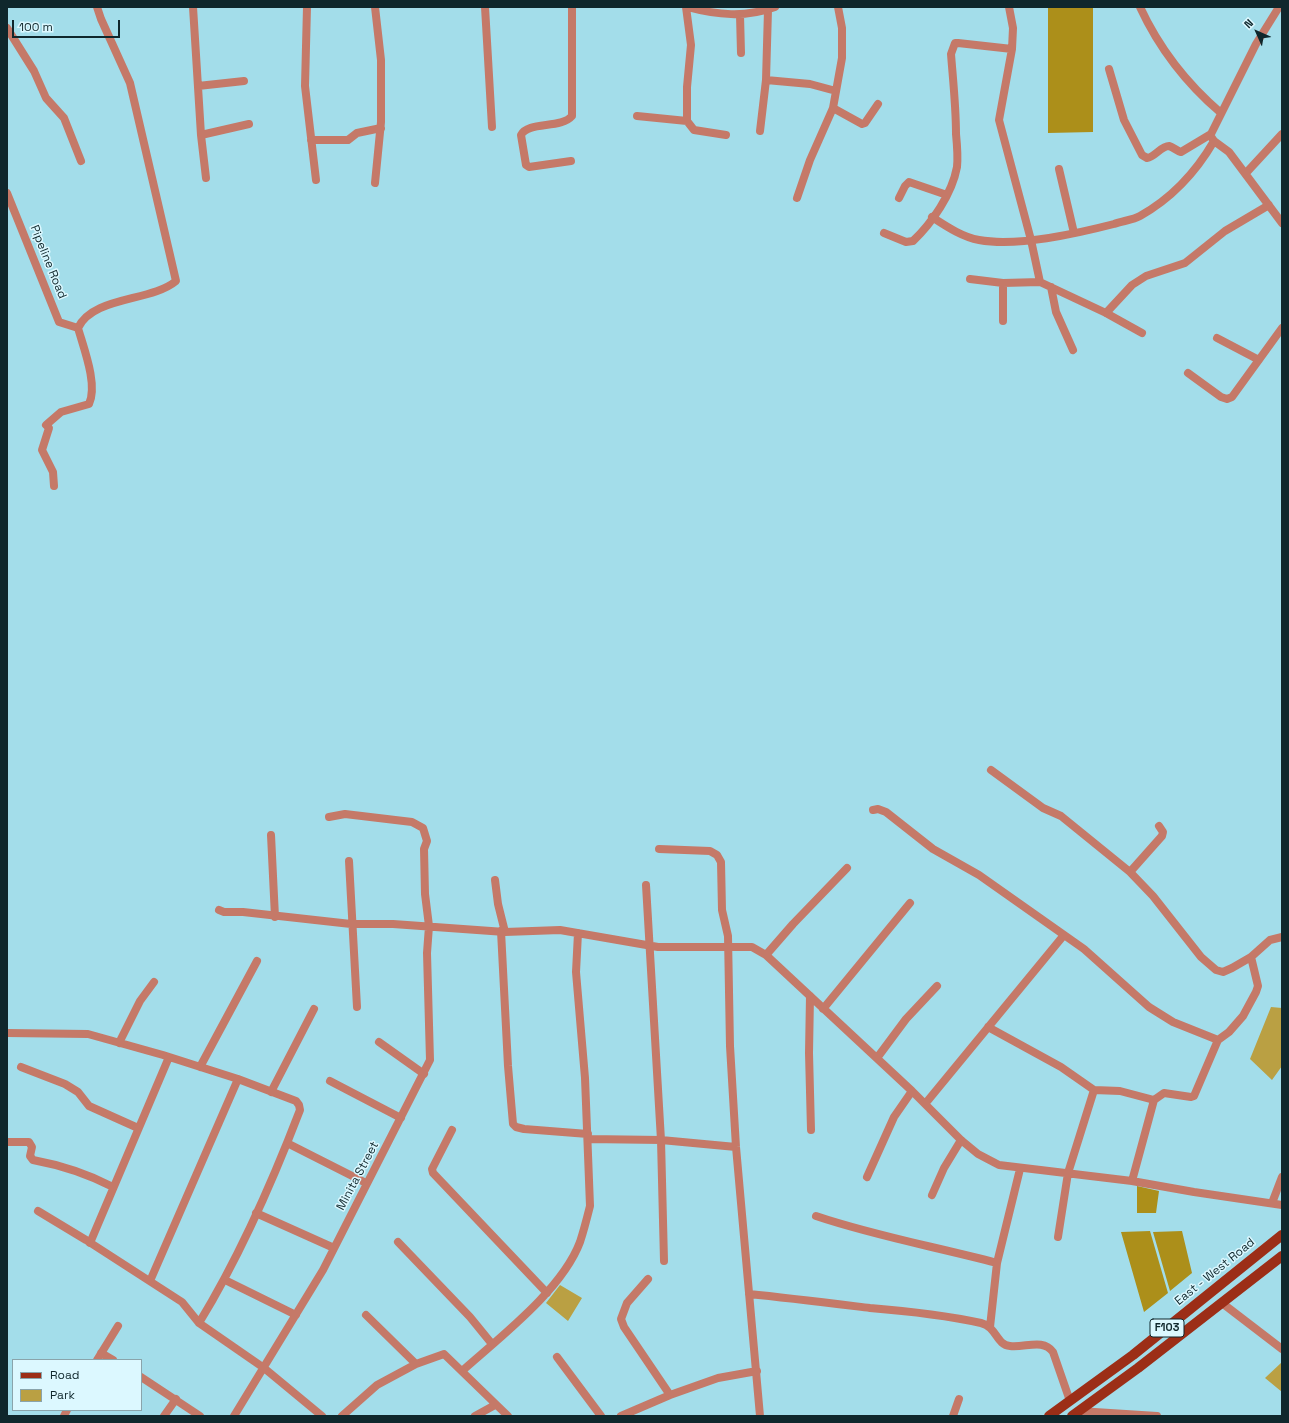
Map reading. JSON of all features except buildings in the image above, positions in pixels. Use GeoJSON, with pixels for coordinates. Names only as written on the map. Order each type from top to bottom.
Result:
{"type":"FeatureCollection","features":[{"type":"Feature","properties":{"kind":"main road","name":"East - West Road"},"geometry":{"type":"LineString","coordinates":[[1049,1416],[1133,1355],[1282,1235]]}},
{"type":"Feature","properties":{"kind":"main road","name":"F103"},"geometry":{"type":"LineString","coordinates":[[1078,1415],[1282,1256]]}},
{"type":"Feature","properties":{"kind":"street"},"geometry":{"type":"LineString","coordinates":[[54,486],[53,472],[42,450],[49,428],[46,425],[61,412],[90,404],[93,397],[93,384],[78,328],[85,318],[98,309],[165,287],[173,283],[176,278],[155,196],[130,82],[97,7]]}},
{"type":"Feature","properties":{"kind":"street"},"geometry":{"type":"LineString","coordinates":[[193,7],[201,135],[206,178]]}},
{"type":"Feature","properties":{"kind":"street"},"geometry":{"type":"LineString","coordinates":[[307,7],[305,86],[316,180]]}},
{"type":"Feature","properties":{"kind":"street"},"geometry":{"type":"LineString","coordinates":[[375,7],[381,60],[381,128],[375,183]]}},
{"type":"Feature","properties":{"kind":"street"},"geometry":{"type":"LineString","coordinates":[[485,7],[492,127]]}},
{"type":"Feature","properties":{"kind":"street"},"geometry":{"type":"LineString","coordinates":[[571,160],[530,167],[526,165],[521,135],[525,129],[565,122],[572,116],[572,7]]}},
{"type":"Feature","properties":{"kind":"street"},"geometry":{"type":"LineString","coordinates":[[726,135],[694,130],[687,121],[687,87],[691,45],[686,7],[713,14],[740,15],[772,8],[760,131]]}},
{"type":"Feature","properties":{"kind":"street"},"geometry":{"type":"LineString","coordinates":[[797,198],[810,160],[833,108],[842,58],[842,28],[838,7]]}},
{"type":"Feature","properties":{"kind":"street"},"geometry":{"type":"LineString","coordinates":[[1009,7],[1013,28],[1012,49],[999,120],[1031,240],[1040,282]]}},
{"type":"Feature","properties":{"kind":"street"},"geometry":{"type":"LineString","coordinates":[[1140,7],[1170,59],[1201,96],[1221,113]]}},
{"type":"Feature","properties":{"kind":"street"},"geometry":{"type":"LineString","coordinates":[[932,217],[960,233],[977,240],[998,243],[1074,234],[1139,217],[1163,200],[1195,171],[1212,138],[1221,113],[1256,44],[1279,7]]}},
{"type":"Feature","properties":{"kind":"street"},"geometry":{"type":"LineString","coordinates":[[740,15],[741,53]]}},
{"type":"Feature","properties":{"kind":"street"},"geometry":{"type":"LineString","coordinates":[[7,28],[34,71],[46,98],[64,118],[81,161]]}},
{"type":"Feature","properties":{"kind":"street"},"geometry":{"type":"LineString","coordinates":[[884,233],[906,242],[913,241],[947,195],[957,167],[955,102],[951,54],[952,47],[955,43],[958,43],[1012,49]]}},
{"type":"Feature","properties":{"kind":"street"},"geometry":{"type":"LineString","coordinates":[[1109,69],[1124,120],[1142,155],[1147,158],[1151,158],[1164,147],[1169,146],[1181,152],[1212,138]]}},
{"type":"Feature","properties":{"kind":"street"},"geometry":{"type":"LineString","coordinates":[[766,80],[810,84],[836,91]]}},
{"type":"Feature","properties":{"kind":"street"},"geometry":{"type":"LineString","coordinates":[[198,86],[244,81]]}},
{"type":"Feature","properties":{"kind":"street"},"geometry":{"type":"LineString","coordinates":[[833,108],[862,124],[865,123],[878,104]]}},
{"type":"Feature","properties":{"kind":"street"},"geometry":{"type":"LineString","coordinates":[[637,116],[687,121]]}},
{"type":"Feature","properties":{"kind":"street"},"geometry":{"type":"LineString","coordinates":[[201,135],[250,124]]}},
{"type":"Feature","properties":{"kind":"street"},"geometry":{"type":"LineString","coordinates":[[311,140],[348,140],[357,133],[381,128]]}},
{"type":"Feature","properties":{"kind":"street"},"geometry":{"type":"LineString","coordinates":[[1246,173],[1282,134]]}},
{"type":"Feature","properties":{"kind":"street"},"geometry":{"type":"LineString","coordinates":[[1212,138],[1230,152],[1282,223]]}},
{"type":"Feature","properties":{"kind":"street"},"geometry":{"type":"LineString","coordinates":[[1059,169],[1074,234]]}},
{"type":"Feature","properties":{"kind":"street"},"geometry":{"type":"LineString","coordinates":[[899,198],[905,186],[909,182],[947,195]]}},
{"type":"Feature","properties":{"kind":"street","name":"Pipeline Road"},"geometry":{"type":"LineString","coordinates":[[7,193],[59,322],[78,328]]}},
{"type":"Feature","properties":{"kind":"street"},"geometry":{"type":"LineString","coordinates":[[1106,313],[1132,285],[1146,276],[1185,262],[1225,232],[1269,205]]}},
{"type":"Feature","properties":{"kind":"street"},"geometry":{"type":"LineString","coordinates":[[970,279],[1003,283],[1040,282],[1106,313],[1142,333]]}},
{"type":"Feature","properties":{"kind":"street"},"geometry":{"type":"LineString","coordinates":[[1003,283],[1003,321]]}},
{"type":"Feature","properties":{"kind":"street"},"geometry":{"type":"LineString","coordinates":[[1051,287],[1056,312],[1073,350]]}},
{"type":"Feature","properties":{"kind":"street"},"geometry":{"type":"LineString","coordinates":[[1188,373],[1211,390],[1227,399],[1232,397],[1282,328]]}},
{"type":"Feature","properties":{"kind":"street"},"geometry":{"type":"LineString","coordinates":[[1217,338],[1259,360]]}},
{"type":"Feature","properties":{"kind":"street"},"geometry":{"type":"LineString","coordinates":[[991,770],[1043,808],[1067,821],[1130,872],[1153,896],[1209,965],[1216,970],[1223,972],[1251,957],[1270,940],[1282,937]]}},
{"type":"Feature","properties":{"kind":"street"},"geometry":{"type":"LineString","coordinates":[[873,810],[878,809],[886,812],[933,848],[979,875],[1064,934],[1084,949],[1149,1007],[1173,1022],[1218,1040]]}},
{"type":"Feature","properties":{"kind":"street","name":"Minita Street"},"geometry":{"type":"LineString","coordinates":[[234,1416],[323,1270],[430,1060],[427,953],[429,926],[425,894],[424,849],[427,841],[423,828],[412,822],[345,814],[329,817]]}},
{"type":"Feature","properties":{"kind":"street"},"geometry":{"type":"LineString","coordinates":[[1130,872],[1162,836],[1163,832],[1159,826]]}},
{"type":"Feature","properties":{"kind":"street"},"geometry":{"type":"LineString","coordinates":[[271,835],[275,917]]}},
{"type":"Feature","properties":{"kind":"street"},"geometry":{"type":"LineString","coordinates":[[659,850],[710,851],[717,854],[721,862],[722,910],[729,946],[730,1046],[736,1147],[760,1416]]}},
{"type":"Feature","properties":{"kind":"street"},"geometry":{"type":"LineString","coordinates":[[349,861],[351,924],[357,1007]]}},
{"type":"Feature","properties":{"kind":"street"},"geometry":{"type":"LineString","coordinates":[[766,955],[793,924],[847,868]]}},
{"type":"Feature","properties":{"kind":"street"},"geometry":{"type":"LineString","coordinates":[[495,880],[503,931],[508,1066],[514,1124],[516,1127],[588,1136],[661,1140],[736,1147]]}},
{"type":"Feature","properties":{"kind":"street"},"geometry":{"type":"LineString","coordinates":[[646,885],[661,1140],[664,1261]]}},
{"type":"Feature","properties":{"kind":"street"},"geometry":{"type":"LineString","coordinates":[[824,1009],[910,902]]}},
{"type":"Feature","properties":{"kind":"street"},"geometry":{"type":"LineString","coordinates":[[219,910],[224,912],[243,912],[275,917],[351,924],[429,926],[503,931],[560,930],[649,945],[752,947],[766,955],[878,1058],[961,1140],[978,1154],[999,1165],[1020,1169],[1068,1173],[1098,1178],[1132,1180],[1194,1192],[1282,1205]]}},
{"type":"Feature","properties":{"kind":"street"},"geometry":{"type":"LineString","coordinates":[[462,1371],[547,1293],[556,1282],[580,1242],[590,1206],[586,1078],[576,972],[578,933]]}},
{"type":"Feature","properties":{"kind":"street"},"geometry":{"type":"LineString","coordinates":[[925,1104],[1064,934]]}},
{"type":"Feature","properties":{"kind":"street"},"geometry":{"type":"LineString","coordinates":[[1132,1180],[1154,1100],[1164,1093],[1191,1098],[1194,1096],[1218,1040],[1237,1025],[1256,992],[1258,986],[1251,957]]}},
{"type":"Feature","properties":{"kind":"street"},"geometry":{"type":"LineString","coordinates":[[200,1067],[257,961]]}},
{"type":"Feature","properties":{"kind":"street"},"geometry":{"type":"LineString","coordinates":[[119,1043],[140,1001],[154,982]]}},
{"type":"Feature","properties":{"kind":"street"},"geometry":{"type":"LineString","coordinates":[[878,1058],[906,1019],[937,986]]}},
{"type":"Feature","properties":{"kind":"street"},"geometry":{"type":"LineString","coordinates":[[810,996],[809,1053],[811,1130]]}},
{"type":"Feature","properties":{"kind":"street"},"geometry":{"type":"LineString","coordinates":[[271,1092],[314,1008]]}},
{"type":"Feature","properties":{"kind":"street"},"geometry":{"type":"LineString","coordinates":[[988,1026],[1061,1067],[1094,1090],[1120,1092],[1154,1100]]}},
{"type":"Feature","properties":{"kind":"street"},"geometry":{"type":"LineString","coordinates":[[7,1033],[88,1034],[169,1057],[238,1079],[296,1101],[299,1105],[300,1110],[287,1144],[256,1213],[225,1280],[199,1323]]}},
{"type":"Feature","properties":{"kind":"street"},"geometry":{"type":"LineString","coordinates":[[379,1042],[424,1074]]}},
{"type":"Feature","properties":{"kind":"street"},"geometry":{"type":"LineString","coordinates":[[90,1243],[169,1057]]}},
{"type":"Feature","properties":{"kind":"street"},"geometry":{"type":"LineString","coordinates":[[21,1067],[65,1084],[78,1092],[89,1106],[138,1128]]}},
{"type":"Feature","properties":{"kind":"street"},"geometry":{"type":"LineString","coordinates":[[150,1281],[238,1079]]}},
{"type":"Feature","properties":{"kind":"street"},"geometry":{"type":"LineString","coordinates":[[330,1081],[401,1118]]}},
{"type":"Feature","properties":{"kind":"street"},"geometry":{"type":"LineString","coordinates":[[1058,1236],[1068,1173],[1094,1090]]}},
{"type":"Feature","properties":{"kind":"street"},"geometry":{"type":"LineString","coordinates":[[867,1177],[894,1117],[912,1091]]}},
{"type":"Feature","properties":{"kind":"street"},"geometry":{"type":"LineString","coordinates":[[452,1130],[432,1169],[432,1173],[547,1293]]}},
{"type":"Feature","properties":{"kind":"street"},"geometry":{"type":"LineString","coordinates":[[932,1195],[944,1168],[961,1140]]}},
{"type":"Feature","properties":{"kind":"street"},"geometry":{"type":"LineString","coordinates":[[7,1142],[29,1142],[32,1146],[30,1156],[32,1160],[51,1163],[81,1173],[113,1187]]}},
{"type":"Feature","properties":{"kind":"street"},"geometry":{"type":"LineString","coordinates":[[287,1144],[366,1183]]}},
{"type":"Feature","properties":{"kind":"street"},"geometry":{"type":"LineString","coordinates":[[990,1327],[997,1263],[1020,1169]]}},
{"type":"Feature","properties":{"kind":"street"},"geometry":{"type":"LineString","coordinates":[[1272,1203],[1282,1177]]}},
{"type":"Feature","properties":{"kind":"street"},"geometry":{"type":"LineString","coordinates":[[38,1211],[182,1302],[199,1323],[264,1368],[322,1416]]}},
{"type":"Feature","properties":{"kind":"street"},"geometry":{"type":"LineString","coordinates":[[256,1213],[334,1248]]}},
{"type":"Feature","properties":{"kind":"street"},"geometry":{"type":"LineString","coordinates":[[816,1216],[850,1228],[931,1246],[997,1263]]}},
{"type":"Feature","properties":{"kind":"street"},"geometry":{"type":"LineString","coordinates":[[398,1242],[470,1318],[492,1344]]}},
{"type":"Feature","properties":{"kind":"street"},"geometry":{"type":"LineString","coordinates":[[648,1279],[627,1304],[621,1318],[624,1327],[670,1395]]}},
{"type":"Feature","properties":{"kind":"street"},"geometry":{"type":"LineString","coordinates":[[225,1280],[296,1315]]}},
{"type":"Feature","properties":{"kind":"street"},"geometry":{"type":"LineString","coordinates":[[749,1294],[922,1312],[983,1323],[990,1327],[1004,1344],[1010,1346],[1042,1344],[1049,1346],[1070,1401]]}},
{"type":"Feature","properties":{"kind":"street"},"geometry":{"type":"LineString","coordinates":[[1222,1303],[1282,1348]]}},
{"type":"Feature","properties":{"kind":"street"},"geometry":{"type":"LineString","coordinates":[[366,1315],[416,1364]]}},
{"type":"Feature","properties":{"kind":"street"},"geometry":{"type":"LineString","coordinates":[[99,1357],[118,1326]]}},
{"type":"Feature","properties":{"kind":"street"},"geometry":{"type":"LineString","coordinates":[[342,1416],[377,1385],[416,1364],[444,1354],[508,1416]]}},
{"type":"Feature","properties":{"kind":"street"},"geometry":{"type":"LineString","coordinates":[[556,1357],[601,1416]]}},
{"type":"Feature","properties":{"kind":"street"},"geometry":{"type":"LineString","coordinates":[[621,1416],[670,1395],[718,1378],[757,1371]]}},
{"type":"Feature","properties":{"kind":"street"},"geometry":{"type":"LineString","coordinates":[[142,1378],[176,1398],[200,1416]]}},
{"type":"Feature","properties":{"kind":"street"},"geometry":{"type":"LineString","coordinates":[[164,1416],[176,1398]]}},
{"type":"Feature","properties":{"kind":"street"},"geometry":{"type":"LineString","coordinates":[[953,1416],[959,1399]]}},
{"type":"Feature","properties":{"kind":"street"},"geometry":{"type":"LineString","coordinates":[[475,1416],[496,1405]]}},
{"type":"Feature","properties":{"kind":"street"},"geometry":{"type":"LineString","coordinates":[[1078,1415],[1156,1416]]}},
{"type":"Feature","properties":{"kind":"green space"},"geometry":{"type":"Polygon","coordinates":[[[1271,1007],[1282,1008],[1282,1066],[1272,1080],[1250,1059],[1271,1007]]]}},
{"type":"Feature","properties":{"kind":"green space"},"geometry":{"type":"Polygon","coordinates":[[[560,1285],[582,1298],[568,1321],[546,1303],[560,1285]]]}},
{"type":"Feature","properties":{"kind":"green space"},"geometry":{"type":"Polygon","coordinates":[[[1282,1362],[1282,1392],[1265,1378],[1282,1362]]]}},
{"type":"Feature","properties":{"kind":"shaded area"},"geometry":{"type":"Polygon","coordinates":[[[1048,7],[1093,7],[1093,132],[1048,133],[1048,7]]]}},
{"type":"Feature","properties":{"kind":"shaded area"},"geometry":{"type":"Polygon","coordinates":[[[1137,1186],[1159,1191],[1156,1213],[1137,1213],[1137,1186]]]}},
{"type":"Feature","properties":{"kind":"shaded area"},"geometry":{"type":"Polygon","coordinates":[[[1150,1231],[1168,1293],[1144,1312],[1121,1232],[1150,1231]]]}},
{"type":"Feature","properties":{"kind":"shaded area"},"geometry":{"type":"Polygon","coordinates":[[[1182,1231],[1192,1273],[1170,1291],[1153,1232],[1182,1231]]]}}]}
